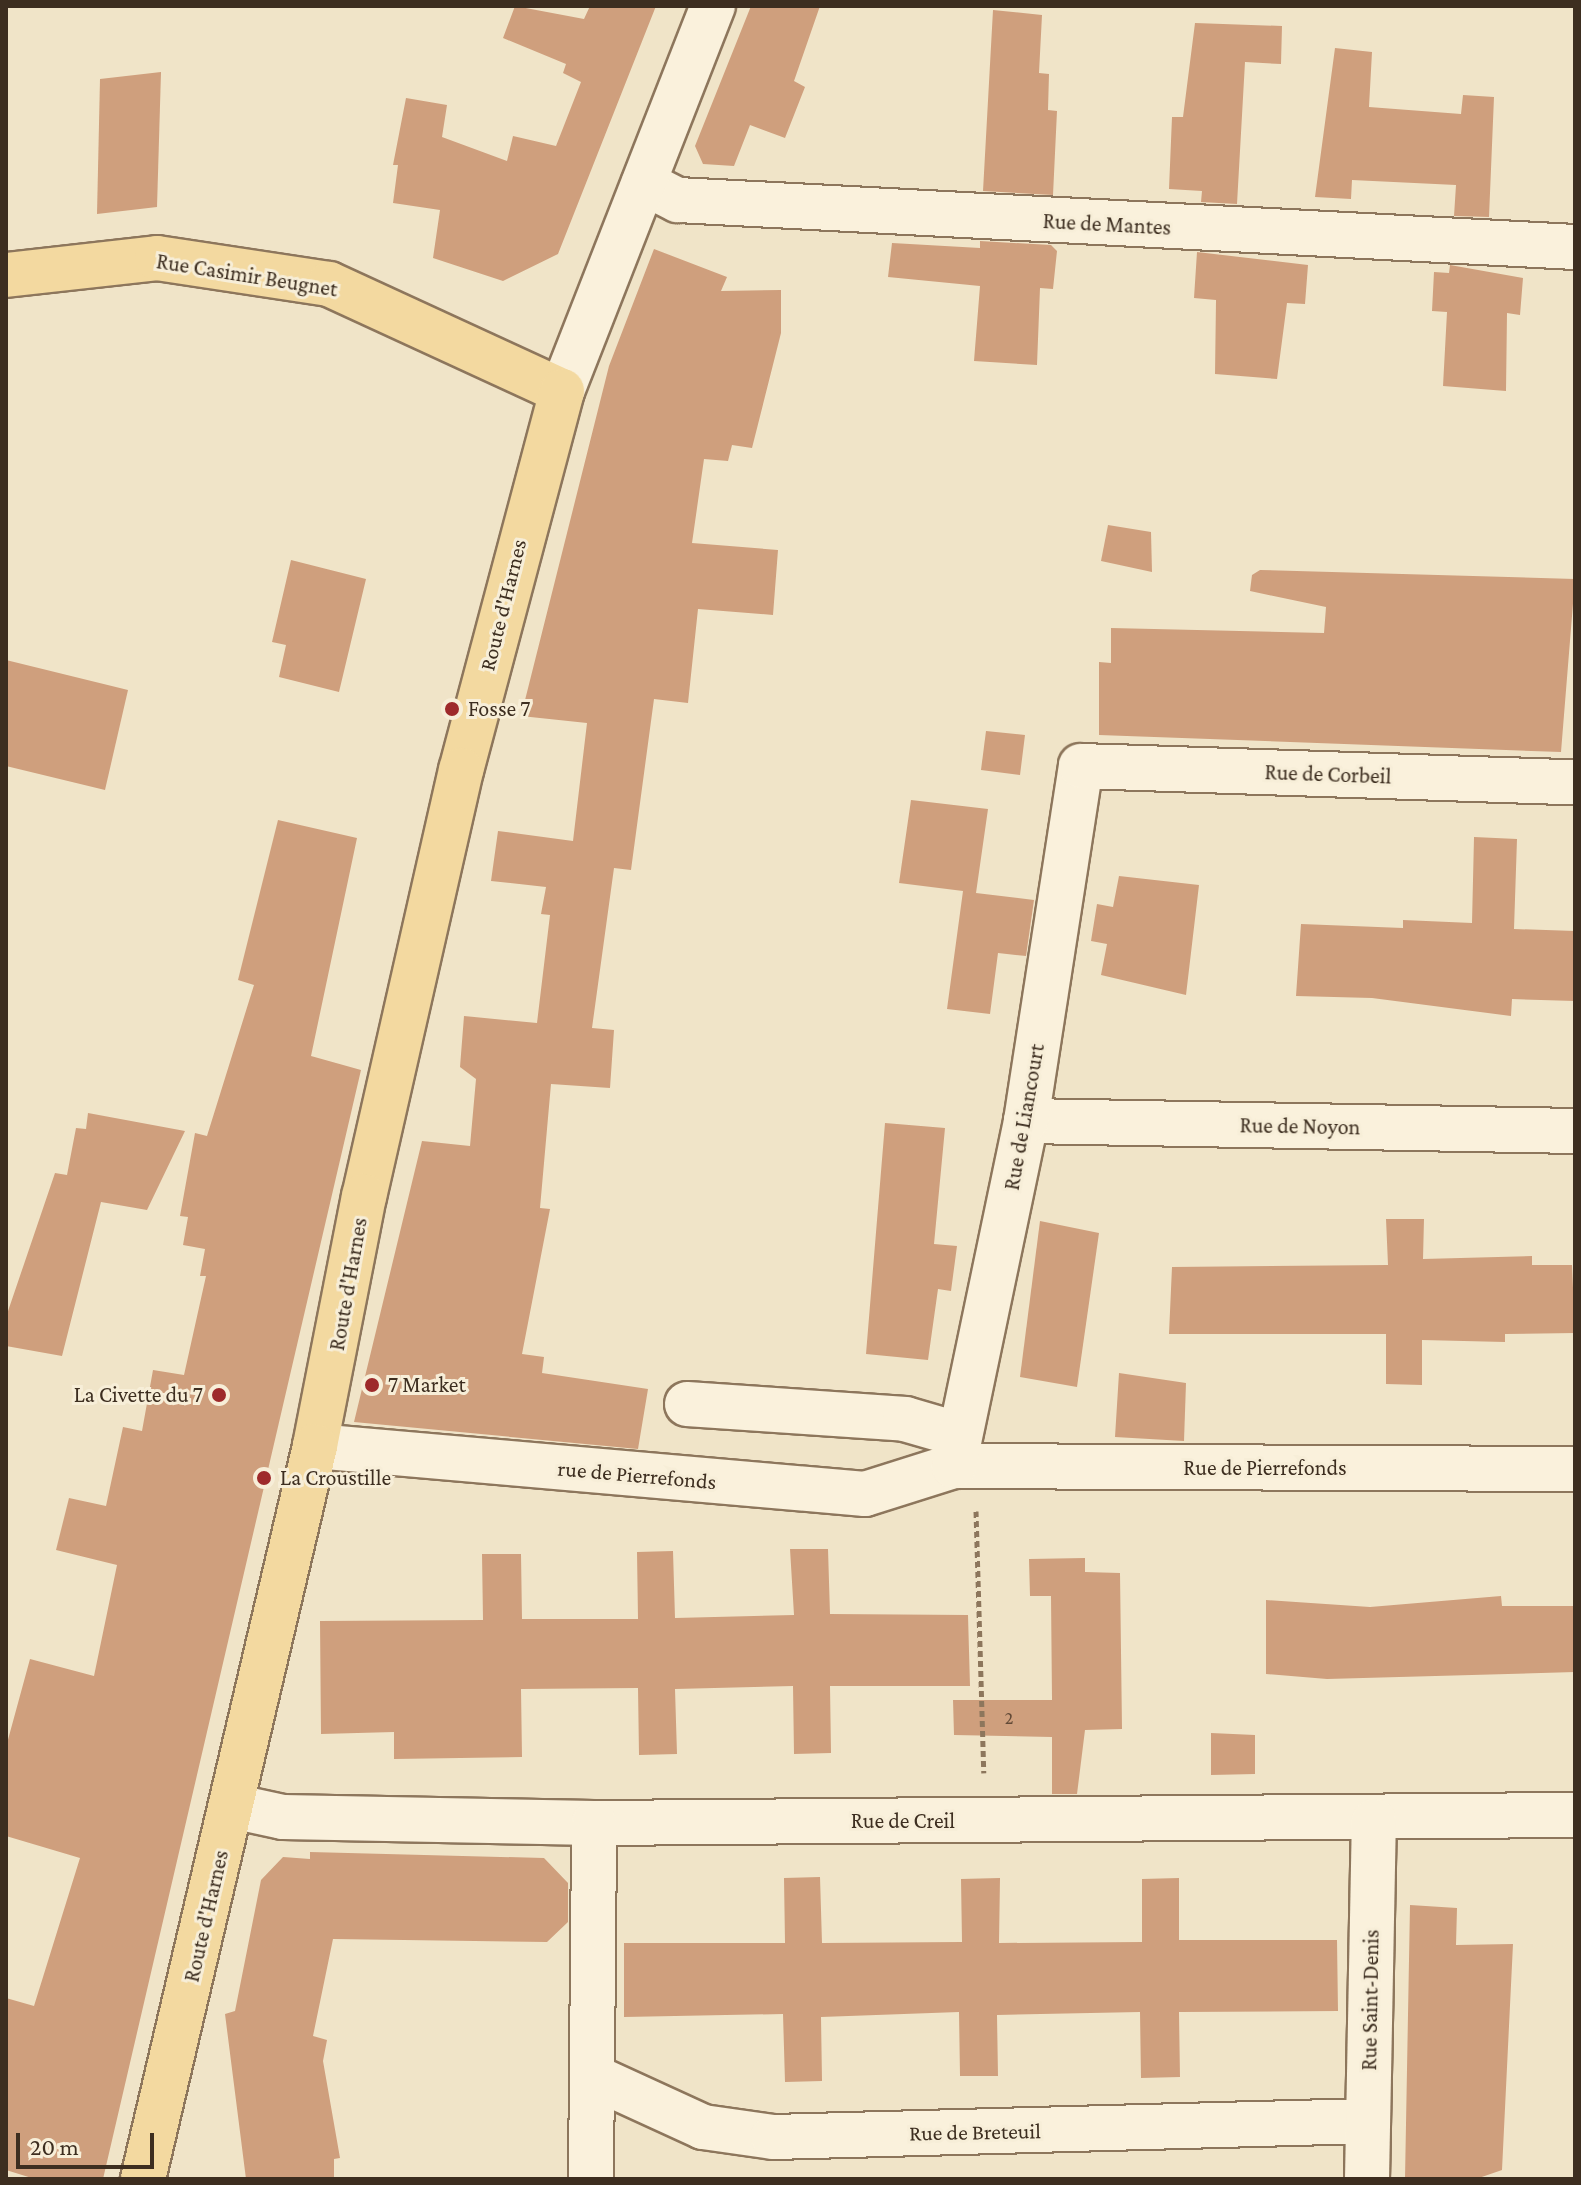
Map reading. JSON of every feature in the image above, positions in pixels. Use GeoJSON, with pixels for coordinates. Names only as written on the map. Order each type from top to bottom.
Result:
{"type":"FeatureCollection","features":[{"type":"Feature","properties":{"kind":"main road","name":"Rue Casimir Beugnet"},"geometry":{"type":"LineString","coordinates":[[6,275],[157,258],[329,284],[562,391]]}},
{"type":"Feature","properties":{"kind":"main road","name":"Route d'Harnes"},"geometry":{"type":"LineString","coordinates":[[143,2179],[315,1446],[364,1196],[461,770],[562,391]]}},
{"type":"Feature","properties":{"kind":"street"},"geometry":{"type":"LineString","coordinates":[[562,391],[713,6]]}},
{"type":"Feature","properties":{"kind":"street","name":"Rue de Mantes"},"geometry":{"type":"LineString","coordinates":[[644,183],[678,200],[1575,247]]}},
{"type":"Feature","properties":{"kind":"street","name":"Rue de Corbeil"},"geometry":{"type":"LineString","coordinates":[[1081,766],[1575,782]]}},
{"type":"Feature","properties":{"kind":"street","name":"Rue de Liancourt"},"geometry":{"type":"LineString","coordinates":[[963,1456],[1026,1121],[1081,766]]}},
{"type":"Feature","properties":{"kind":"street","name":"Rue de Noyon"},"geometry":{"type":"LineString","coordinates":[[1026,1121],[1575,1131]]}},
{"type":"Feature","properties":{"kind":"street"},"geometry":{"type":"LineString","coordinates":[[687,1404],[905,1419],[963,1456]]}},
{"type":"Feature","properties":{"kind":"street","name":"rue de Pierrefonds"},"geometry":{"type":"LineString","coordinates":[[315,1446],[865,1494],[963,1456]]}},
{"type":"Feature","properties":{"kind":"street","name":"Rue de Pierrefonds"},"geometry":{"type":"LineString","coordinates":[[963,1456],[1575,1469]]}},
{"type":"Feature","properties":{"kind":"street","name":"Rue de Creil"},"geometry":{"type":"LineString","coordinates":[[232,1806],[283,1817],[594,1823],[1374,1821],[1575,1815]]}},
{"type":"Feature","properties":{"kind":"street","name":"Rue Saint-Denis"},"geometry":{"type":"LineString","coordinates":[[1367,2179],[1374,1821]]}},
{"type":"Feature","properties":{"kind":"street"},"geometry":{"type":"LineString","coordinates":[[591,2179],[594,1823]]}},
{"type":"Feature","properties":{"kind":"street","name":"Rue de Breteuil"},"geometry":{"type":"LineString","coordinates":[[594,2077],[703,2127],[773,2137],[1368,2121]]}},
{"type":"Feature","properties":{"kind":"path"},"geometry":{"type":"LineString","coordinates":[[963,1456],[985,1822]]}},
{"type":"Feature","properties":{"kind":"building"},"geometry":{"type":"Polygon","coordinates":[[[515,6],[584,19],[590,6],[656,6],[558,254],[503,281],[433,258],[440,210],[393,203],[398,165],[393,165],[406,98],[447,105],[442,137],[507,161],[513,136],[556,146],[581,82],[563,73],[566,64],[503,38],[515,6]]]}},
{"type":"Feature","properties":{"kind":"building"},"geometry":{"type":"Polygon","coordinates":[[[751,6],[820,6],[794,81],[805,87],[785,138],[750,125],[734,166],[703,164],[695,146],[751,6]]]}},
{"type":"Feature","properties":{"kind":"building"},"geometry":{"type":"Polygon","coordinates":[[[993,10],[1042,15],[1039,73],[1049,74],[1048,110],[1057,111],[1053,195],[983,191],[993,10]]]}},
{"type":"Feature","properties":{"kind":"building"},"geometry":{"type":"Polygon","coordinates":[[[1195,23],[1282,26],[1281,64],[1245,62],[1237,204],[1201,202],[1202,191],[1169,189],[1172,117],[1183,117],[1195,23]]]}},
{"type":"Feature","properties":{"kind":"building"},"geometry":{"type":"Polygon","coordinates":[[[1335,48],[1372,52],[1369,107],[1461,114],[1463,95],[1494,97],[1489,217],[1454,216],[1456,185],[1352,180],[1351,199],[1315,197],[1335,48]]]}},
{"type":"Feature","properties":{"kind":"building"},"geometry":{"type":"Polygon","coordinates":[[[161,72],[157,207],[97,214],[100,79],[161,72]]]}},
{"type":"Feature","properties":{"kind":"building"},"geometry":{"type":"Polygon","coordinates":[[[980,241],[1051,245],[1057,251],[1053,289],[1040,288],[1037,365],[974,361],[980,286],[888,277],[892,243],[980,248],[980,241]]]}},
{"type":"Feature","properties":{"kind":"building"},"geometry":{"type":"Polygon","coordinates":[[[654,249],[727,277],[721,291],[781,290],[781,333],[752,448],[732,445],[728,461],[704,459],[692,543],[778,550],[773,615],[698,609],[688,703],[654,699],[631,870],[614,868],[592,1028],[614,1030],[610,1088],[551,1084],[540,1208],[550,1209],[522,1354],[544,1357],[542,1373],[648,1389],[638,1449],[354,1422],[422,1141],[470,1146],[476,1079],[460,1067],[464,1016],[537,1023],[550,915],[541,914],[546,887],[491,881],[498,831],[573,841],[587,723],[521,716],[609,366],[654,249]]]}},
{"type":"Feature","properties":{"kind":"building"},"geometry":{"type":"Polygon","coordinates":[[[1197,252],[1308,265],[1305,304],[1287,303],[1277,379],[1215,374],[1216,300],[1194,298],[1197,252]]]}},
{"type":"Feature","properties":{"kind":"building"},"geometry":{"type":"Polygon","coordinates":[[[1450,265],[1523,278],[1520,315],[1507,313],[1506,391],[1443,386],[1447,312],[1432,311],[1434,272],[1449,273],[1450,265]]]}},
{"type":"Feature","properties":{"kind":"building"},"geometry":{"type":"Polygon","coordinates":[[[1108,525],[1151,532],[1152,572],[1101,561],[1108,525]]]}},
{"type":"Feature","properties":{"kind":"building"},"geometry":{"type":"Polygon","coordinates":[[[291,560],[366,579],[339,692],[279,677],[286,645],[272,642],[291,560]]]}},
{"type":"Feature","properties":{"kind":"building"},"geometry":{"type":"Polygon","coordinates":[[[1260,570],[1575,579],[1561,752],[1099,735],[1099,662],[1111,663],[1111,628],[1324,633],[1326,607],[1250,591],[1252,575],[1260,570]]]}},
{"type":"Feature","properties":{"kind":"building"},"geometry":{"type":"Polygon","coordinates":[[[6,660],[128,690],[105,790],[6,766],[6,660]]]}},
{"type":"Feature","properties":{"kind":"building"},"geometry":{"type":"Polygon","coordinates":[[[986,731],[1025,735],[1020,775],[981,770],[986,731]]]}},
{"type":"Feature","properties":{"kind":"building"},"geometry":{"type":"Polygon","coordinates":[[[911,800],[988,809],[976,893],[1034,900],[1026,956],[998,953],[990,1014],[947,1009],[963,891],[899,883],[911,800]]]}},
{"type":"Feature","properties":{"kind":"building"},"geometry":{"type":"Polygon","coordinates":[[[278,820],[357,838],[311,1056],[361,1070],[103,2179],[35,2179],[6,2170],[6,1998],[34,2006],[80,1858],[6,1836],[6,1747],[30,1659],[94,1676],[117,1565],[56,1550],[69,1498],[106,1506],[123,1427],[142,1431],[153,1370],[184,1375],[206,1276],[200,1276],[205,1249],[183,1245],[188,1217],[180,1216],[195,1133],[207,1136],[254,985],[238,980],[278,820]]]}},
{"type":"Feature","properties":{"kind":"building"},"geometry":{"type":"Polygon","coordinates":[[[1474,837],[1517,839],[1514,929],[1575,931],[1575,1001],[1512,999],[1511,1016],[1372,998],[1296,996],[1301,924],[1403,928],[1403,920],[1472,923],[1474,837]]]}},
{"type":"Feature","properties":{"kind":"building"},"geometry":{"type":"Polygon","coordinates":[[[1119,876],[1199,885],[1186,995],[1101,975],[1107,944],[1091,941],[1097,904],[1113,907],[1119,876]]]}},
{"type":"Feature","properties":{"kind":"building"},"geometry":{"type":"Polygon","coordinates":[[[88,1113],[185,1131],[147,1210],[101,1202],[62,1356],[6,1346],[6,1317],[55,1173],[67,1175],[76,1128],[86,1129],[88,1113]]]}},
{"type":"Feature","properties":{"kind":"building"},"geometry":{"type":"Polygon","coordinates":[[[885,1123],[945,1128],[934,1244],[957,1246],[951,1291],[938,1289],[928,1360],[866,1354],[885,1123]]]}},
{"type":"Feature","properties":{"kind":"building"},"geometry":{"type":"Polygon","coordinates":[[[1386,1219],[1424,1219],[1423,1259],[1532,1256],[1532,1265],[1572,1265],[1575,1333],[1505,1334],[1505,1342],[1422,1340],[1422,1385],[1386,1384],[1386,1334],[1169,1334],[1172,1267],[1388,1265],[1386,1219]]]}},
{"type":"Feature","properties":{"kind":"building"},"geometry":{"type":"Polygon","coordinates":[[[1040,1221],[1099,1233],[1077,1387],[1020,1377],[1040,1221]]]}},
{"type":"Feature","properties":{"kind":"building"},"geometry":{"type":"Polygon","coordinates":[[[1119,1373],[1186,1383],[1184,1441],[1115,1437],[1119,1373]]]}},
{"type":"Feature","properties":{"kind":"building"},"geometry":{"type":"Polygon","coordinates":[[[790,1549],[828,1549],[830,1614],[968,1615],[970,1686],[830,1686],[831,1753],[794,1754],[793,1686],[675,1689],[677,1754],[639,1755],[638,1688],[521,1689],[522,1757],[394,1759],[394,1732],[321,1734],[320,1621],[483,1620],[482,1554],[521,1554],[522,1619],[638,1619],[637,1552],[673,1551],[675,1618],[794,1615],[790,1549]]]}},
{"type":"Feature","properties":{"kind":"building"},"geometry":{"type":"Polygon","coordinates":[[[1085,1558],[1085,1572],[1120,1573],[1122,1729],[1085,1730],[1077,1794],[1052,1794],[1052,1737],[954,1735],[953,1700],[1052,1700],[1051,1596],[1030,1596],[1029,1559],[1085,1558]]]}},
{"type":"Feature","properties":{"kind":"building"},"geometry":{"type":"Polygon","coordinates":[[[1501,1596],[1502,1606],[1575,1606],[1575,1672],[1327,1679],[1266,1674],[1266,1600],[1370,1607],[1501,1596]]]}},
{"type":"Feature","properties":{"kind":"building"},"geometry":{"type":"Polygon","coordinates":[[[1211,1733],[1255,1735],[1255,1774],[1211,1775],[1211,1733]]]}},
{"type":"Feature","properties":{"kind":"building"},"geometry":{"type":"Polygon","coordinates":[[[310,1852],[544,1858],[568,1883],[568,1922],[547,1942],[333,1939],[313,2036],[327,2040],[323,2061],[340,2158],[334,2159],[334,2179],[246,2179],[225,2014],[235,2011],[261,1880],[283,1857],[310,1859],[310,1852]]]}},
{"type":"Feature","properties":{"kind":"building"},"geometry":{"type":"Polygon","coordinates":[[[820,1877],[822,1943],[962,1942],[961,1879],[1000,1878],[999,1943],[1142,1942],[1142,1879],[1179,1878],[1179,1940],[1337,1940],[1338,2011],[1179,2012],[1180,2077],[1141,2078],[1140,2012],[997,2015],[998,2076],[960,2076],[959,2012],[821,2017],[822,2081],[785,2082],[783,2014],[624,2017],[624,1943],[785,1943],[784,1878],[820,1877]]]}},
{"type":"Feature","properties":{"kind":"building"},"geometry":{"type":"Polygon","coordinates":[[[1410,1905],[1457,1908],[1456,1945],[1513,1944],[1502,2170],[1476,2179],[1405,2179],[1410,1905]]]}},
{"type":"Feature","properties":{"kind":"place","name":"Fosse 7"},"geometry":{"type":"Point","coordinates":[452,709]}},
{"type":"Feature","properties":{"kind":"place","name":"7 Market"},"geometry":{"type":"Point","coordinates":[372,1385]}},
{"type":"Feature","properties":{"kind":"place","name":"La Civette du 7"},"geometry":{"type":"Point","coordinates":[219,1395]}},
{"type":"Feature","properties":{"kind":"place","name":"La Croustille"},"geometry":{"type":"Point","coordinates":[264,1478]}}]}
